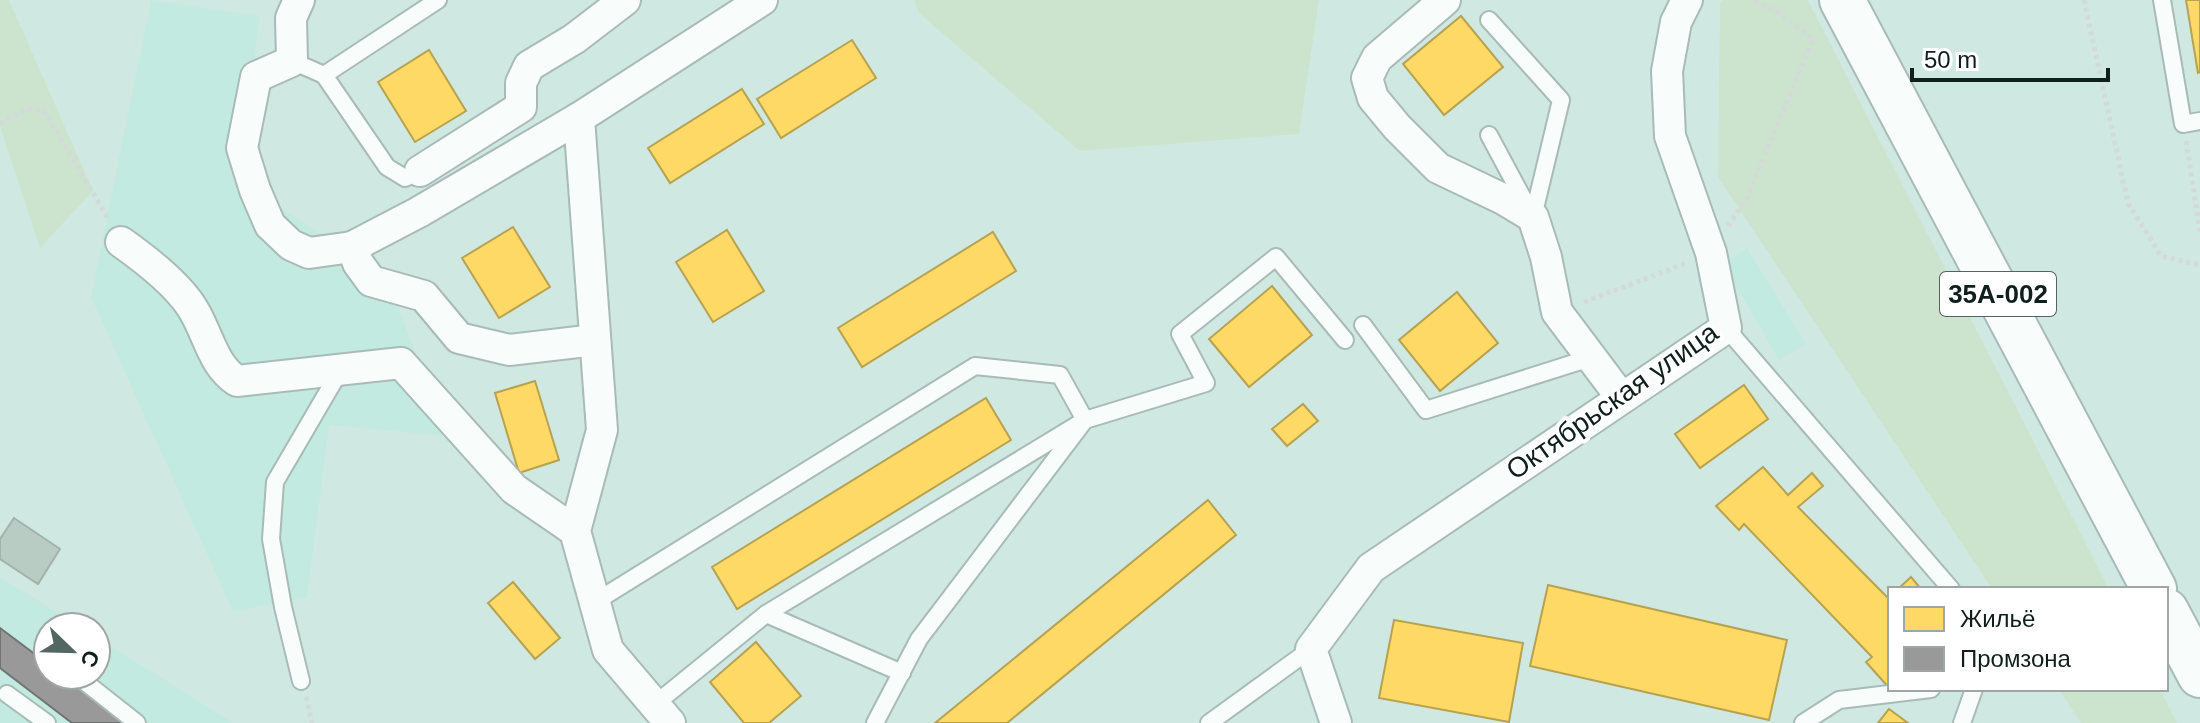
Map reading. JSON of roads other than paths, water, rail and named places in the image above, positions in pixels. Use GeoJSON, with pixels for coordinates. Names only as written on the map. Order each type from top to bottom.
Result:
{"type":"FeatureCollection","features":[{"type":"Feature","properties":{"kind":"highway","name":"35А-002"},"geometry":{"type":"LineString","coordinates":[[1842,0],[2153,587]]}},
{"type":"Feature","properties":{"kind":"highway"},"geometry":{"type":"LineString","coordinates":[[2168,615],[2200,675]]}},
{"type":"Feature","properties":{"kind":"street"},"geometry":{"type":"LineString","coordinates":[[299,0],[291,18],[292,61],[256,77],[242,148],[270,225],[291,245],[309,253],[352,247],[419,212],[579,118],[762,0]]}},
{"type":"Feature","properties":{"kind":"street"},"geometry":{"type":"LineString","coordinates":[[420,171],[521,107],[521,83],[529,66],[574,39],[625,0]]}},
{"type":"Feature","properties":{"kind":"street"},"geometry":{"type":"LineString","coordinates":[[1445,0],[1377,58],[1367,78],[1373,98],[1438,168],[1533,217],[1546,257],[1557,312],[1621,397]]}},
{"type":"Feature","properties":{"kind":"street","name":"Октябрьская улица"},"geometry":{"type":"LineString","coordinates":[[1311,649],[1371,568],[1726,328],[1711,253],[1670,136],[1667,71],[1676,22],[1687,0]]}},
{"type":"Feature","properties":{"kind":"street"},"geometry":{"type":"LineString","coordinates":[[579,118],[602,430],[575,531],[608,650],[662,714]]}},
{"type":"Feature","properties":{"kind":"street"},"geometry":{"type":"LineString","coordinates":[[121,242],[151,263],[191,306],[224,372],[237,381],[401,363],[514,489],[575,531]]}},
{"type":"Feature","properties":{"kind":"street"},"geometry":{"type":"LineString","coordinates":[[352,247],[358,263],[371,281],[424,296],[459,338],[509,350],[595,340]]}},
{"type":"Feature","properties":{"kind":"street"},"geometry":{"type":"LineString","coordinates":[[1311,649],[1336,723]]}},
{"type":"Feature","properties":{"kind":"lane"},"geometry":{"type":"LineString","coordinates":[[324,75],[438,0]]}},
{"type":"Feature","properties":{"kind":"lane"},"geometry":{"type":"LineString","coordinates":[[2162,0],[2192,123]]}},
{"type":"Feature","properties":{"kind":"lane"},"geometry":{"type":"LineString","coordinates":[[1489,20],[1561,100],[1533,217]]}},
{"type":"Feature","properties":{"kind":"lane"},"geometry":{"type":"LineString","coordinates":[[292,61],[324,75],[387,167],[405,178],[420,171]]}},
{"type":"Feature","properties":{"kind":"lane"},"geometry":{"type":"LineString","coordinates":[[1489,135],[1533,217]]}},
{"type":"Feature","properties":{"kind":"lane"},"geometry":{"type":"LineString","coordinates":[[662,714],[766,614],[1085,420],[1206,383],[1180,334],[1276,257],[1345,340]]}},
{"type":"Feature","properties":{"kind":"lane"},"geometry":{"type":"LineString","coordinates":[[1363,325],[1426,410],[1590,358]]}},
{"type":"Feature","properties":{"kind":"lane"},"geometry":{"type":"LineString","coordinates":[[1726,328],[1949,587]]}},
{"type":"Feature","properties":{"kind":"lane"},"geometry":{"type":"LineString","coordinates":[[595,602],[975,366],[1060,375],[1085,420]]}},
{"type":"Feature","properties":{"kind":"lane"},"geometry":{"type":"LineString","coordinates":[[301,681],[271,539],[275,482],[341,369]]}},
{"type":"Feature","properties":{"kind":"lane"},"geometry":{"type":"LineString","coordinates":[[875,723],[919,639],[1085,420]]}},
{"type":"Feature","properties":{"kind":"lane"},"geometry":{"type":"LineString","coordinates":[[766,614],[902,673]]}},
{"type":"Feature","properties":{"kind":"lane"},"geometry":{"type":"LineString","coordinates":[[1209,723],[1311,649]]}},
{"type":"Feature","properties":{"kind":"lane"},"geometry":{"type":"LineString","coordinates":[[96,691],[137,723]]}},
{"type":"Feature","properties":{"kind":"lane"},"geometry":{"type":"LineString","coordinates":[[1803,723],[1839,700],[1914,691]]}},
{"type":"Feature","properties":{"kind":"lane"},"geometry":{"type":"LineString","coordinates":[[1962,723],[1973,691]]}},
{"type":"Feature","properties":{"kind":"lane"},"geometry":{"type":"LineString","coordinates":[[7,694],[47,723]]}}]}
